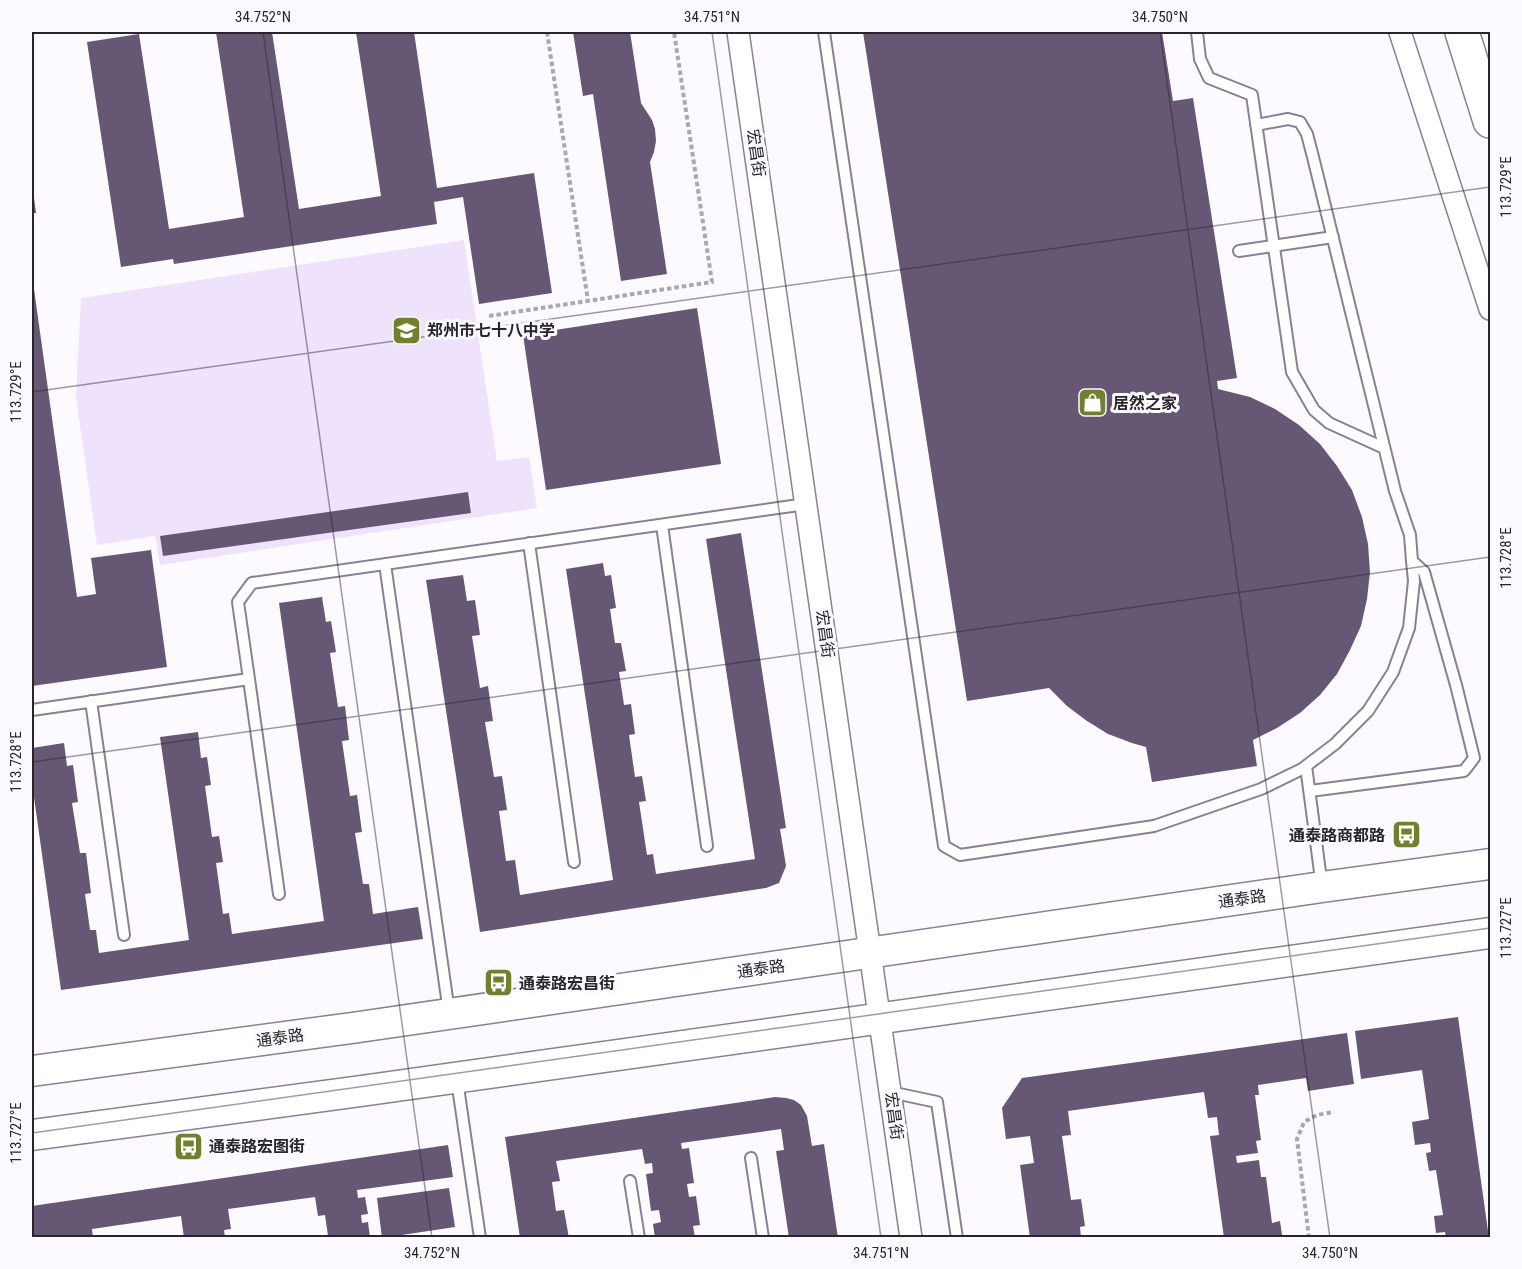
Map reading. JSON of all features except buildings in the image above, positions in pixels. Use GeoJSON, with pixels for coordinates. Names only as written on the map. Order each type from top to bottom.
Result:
{"type":"FeatureCollection","features":[{"type":"Feature","properties":{"kind":"main road"},"geometry":{"type":"LineString","coordinates":[[1461,32],[1491,121]]}},
{"type":"Feature","properties":{"kind":"street","name":"宏昌街"},"geometry":{"type":"LineString","coordinates":[[738,32],[911,1238]]}},
{"type":"Feature","properties":{"kind":"street"},"geometry":{"type":"LineString","coordinates":[[1401,32],[1491,309]]}},
{"type":"Feature","properties":{"kind":"street","name":"通泰路"},"geometry":{"type":"LineString","coordinates":[[32,1071],[449,1014],[1491,864]]}},
{"type":"Feature","properties":{"kind":"street"},"geometry":{"type":"LineString","coordinates":[[32,1135],[1491,933]]}},
{"type":"Feature","properties":{"kind":"lane"},"geometry":{"type":"LineString","coordinates":[[824,32],[944,846],[960,855],[1154,826],[1261,789],[1306,766],[1335,744],[1368,711],[1393,672],[1409,628],[1414,581],[1410,535],[1395,491],[1307,134],[1300,122],[1288,119],[1256,125]]}},
{"type":"Feature","properties":{"kind":"lane"},"geometry":{"type":"LineString","coordinates":[[1197,32],[1200,59],[1209,78],[1252,95],[1292,372],[1314,410],[1329,423],[1384,448]]}},
{"type":"Feature","properties":{"kind":"lane"},"geometry":{"type":"LineString","coordinates":[[1239,251],[1333,237]]}},
{"type":"Feature","properties":{"kind":"lane"},"geometry":{"type":"LineString","coordinates":[[279,894],[238,602],[252,583],[806,504]]}},
{"type":"Feature","properties":{"kind":"lane"},"geometry":{"type":"LineString","coordinates":[[662,525],[707,846]]}},
{"type":"Feature","properties":{"kind":"lane"},"geometry":{"type":"LineString","coordinates":[[529,543],[574,862]]}},
{"type":"Feature","properties":{"kind":"lane"},"geometry":{"type":"LineString","coordinates":[[1310,791],[1464,771],[1474,758],[1424,572],[1412,561]]}},
{"type":"Feature","properties":{"kind":"lane"},"geometry":{"type":"LineString","coordinates":[[385,564],[449,1014]]}},
{"type":"Feature","properties":{"kind":"lane"},"geometry":{"type":"LineString","coordinates":[[32,710],[249,679]]}},
{"type":"Feature","properties":{"kind":"lane"},"geometry":{"type":"LineString","coordinates":[[91,701],[124,935]]}},
{"type":"Feature","properties":{"kind":"lane"},"geometry":{"type":"LineString","coordinates":[[1306,766],[1322,887]]}},
{"type":"Feature","properties":{"kind":"lane"},"geometry":{"type":"LineString","coordinates":[[457,1077],[480,1238]]}},
{"type":"Feature","properties":{"kind":"lane"},"geometry":{"type":"LineString","coordinates":[[890,1092],[937,1102],[957,1238]]}},
{"type":"Feature","properties":{"kind":"lane"},"geometry":{"type":"LineString","coordinates":[[751,1158],[763,1238]]}},
{"type":"Feature","properties":{"kind":"lane"},"geometry":{"type":"LineString","coordinates":[[630,1181],[639,1238]]}},
{"type":"Feature","properties":{"kind":"path"},"geometry":{"type":"LineString","coordinates":[[547,32],[588,301]]}},
{"type":"Feature","properties":{"kind":"path"},"geometry":{"type":"LineString","coordinates":[[489,316],[712,282],[674,32]]}},
{"type":"Feature","properties":{"kind":"path"},"geometry":{"type":"LineString","coordinates":[[1310,1238],[1297,1139],[1304,1122],[1317,1115],[1334,1112]]}},
{"type":"Feature","properties":{"kind":"shaded area"},"geometry":{"type":"Polygon","coordinates":[[[464,240],[497,461],[529,457],[537,508],[160,565],[155,536],[97,545],[76,397],[81,298],[464,240]]]}},
{"type":"Feature","properties":{"kind":"place","name":"郑州市七十八中学"},"geometry":{"type":"Point","coordinates":[406,330]}},
{"type":"Feature","properties":{"kind":"place","name":"居然之家"},"geometry":{"type":"Point","coordinates":[1092,403]}},
{"type":"Feature","properties":{"kind":"place","name":"通泰路商都路"},"geometry":{"type":"Point","coordinates":[1406,835]}},
{"type":"Feature","properties":{"kind":"place","name":"通泰路宏昌街"},"geometry":{"type":"Point","coordinates":[498,983]}},
{"type":"Feature","properties":{"kind":"place","name":"通泰路宏图街"},"geometry":{"type":"Point","coordinates":[188,1146]}}]}
